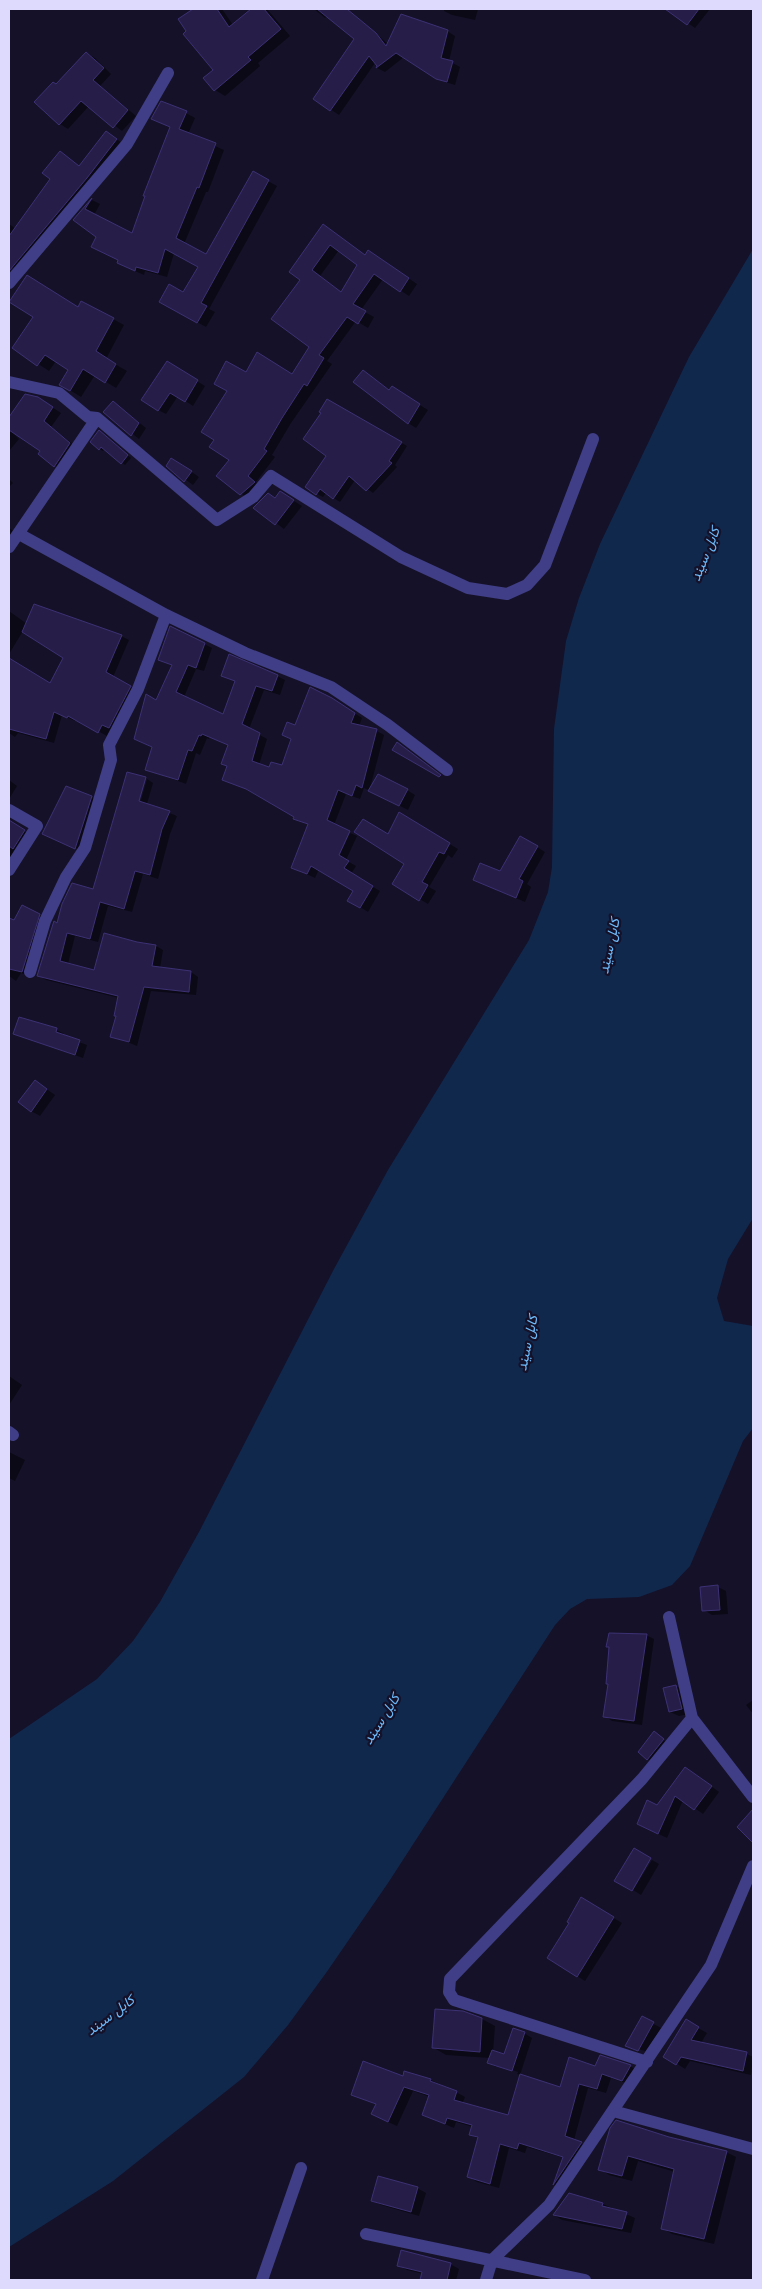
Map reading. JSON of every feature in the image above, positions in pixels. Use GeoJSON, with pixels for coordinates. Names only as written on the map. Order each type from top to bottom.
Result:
{"type":"FeatureCollection","features":[{"type":"Feature","properties":{"kind":"street"},"geometry":{"type":"LineString","coordinates":[[9,283],[127,144],[168,72]]}},
{"type":"Feature","properties":{"kind":"street"},"geometry":{"type":"LineString","coordinates":[[9,382],[59,393],[88,416],[97,418],[217,520],[253,497],[271,476],[401,557],[468,588],[507,594],[527,585],[545,565],[594,439]]}},
{"type":"Feature","properties":{"kind":"street"},"geometry":{"type":"LineString","coordinates":[[9,547],[97,418]]}},
{"type":"Feature","properties":{"kind":"street"},"geometry":{"type":"LineString","coordinates":[[19,534],[166,615],[245,653],[331,687],[388,725],[447,770]]}},
{"type":"Feature","properties":{"kind":"street"},"geometry":{"type":"LineString","coordinates":[[30,972],[45,920],[66,877],[85,848],[112,760],[109,745],[138,690],[166,615]]}},
{"type":"Feature","properties":{"kind":"street"},"geometry":{"type":"LineString","coordinates":[[9,810],[37,826],[9,870]]}},
{"type":"Feature","properties":{"kind":"street"},"geometry":{"type":"LineString","coordinates":[[669,1617],[692,1718],[753,1797]]}},
{"type":"Feature","properties":{"kind":"street"},"geometry":{"type":"LineString","coordinates":[[647,2062],[454,2000],[449,1992],[450,1979],[642,1779],[692,1718]]}},
{"type":"Feature","properties":{"kind":"street"},"geometry":{"type":"LineString","coordinates":[[486,2280],[492,2260],[549,2205],[711,1965],[753,1866]]}},
{"type":"Feature","properties":{"kind":"street"},"geometry":{"type":"LineString","coordinates":[[613,2111],[753,2150]]}},
{"type":"Feature","properties":{"kind":"street"},"geometry":{"type":"LineString","coordinates":[[262,2280],[302,2168]]}},
{"type":"Feature","properties":{"kind":"street"},"geometry":{"type":"LineString","coordinates":[[366,2234],[585,2280]]}},
{"type":"Feature","properties":{"kind":"water","name":"کابل سيند"},"geometry":{"type":"Polygon","coordinates":[[[753,249],[753,1218],[728,1259],[717,1298],[724,1321],[753,1326],[753,1428],[743,1441],[690,1566],[672,1585],[639,1597],[587,1599],[570,1609],[555,1625],[388,1883],[288,2025],[244,2077],[113,2181],[9,2247],[9,1739],[97,1679],[133,1641],[160,1602],[199,1532],[334,1269],[388,1170],[529,940],[548,892],[552,867],[554,729],[566,641],[579,598],[600,544],[689,357],[753,249]]]}},
{"type":"Feature","properties":{"kind":"building"},"geometry":{"type":"Polygon","coordinates":[[[193,9],[217,9],[229,27],[251,9],[264,9],[281,29],[248,57],[251,60],[214,91],[203,78],[213,70],[183,34],[186,31],[178,19],[193,9]]]}},
{"type":"Feature","properties":{"kind":"building"},"geometry":{"type":"Polygon","coordinates":[[[317,9],[347,9],[376,33],[386,46],[401,14],[448,30],[441,58],[453,61],[447,82],[436,79],[396,53],[376,68],[377,66],[369,56],[330,111],[313,99],[354,39],[317,9]]]}},
{"type":"Feature","properties":{"kind":"building"},"geometry":{"type":"Polygon","coordinates":[[[665,9],[699,9],[687,25],[665,9]]]}},
{"type":"Feature","properties":{"kind":"building"},"geometry":{"type":"Polygon","coordinates":[[[86,52],[104,68],[93,80],[128,110],[113,128],[81,101],[59,125],[34,102],[53,82],[56,84],[86,52]]]}},
{"type":"Feature","properties":{"kind":"building"},"geometry":{"type":"Polygon","coordinates":[[[161,101],[187,111],[179,129],[216,143],[199,188],[197,187],[176,238],[206,254],[253,171],[269,180],[201,303],[207,306],[197,323],[159,302],[169,284],[183,292],[198,267],[165,249],[158,273],[136,267],[135,271],[117,263],[118,260],[91,247],[96,237],[73,220],[92,198],[85,209],[132,233],[145,196],[143,196],[170,127],[151,119],[161,101]]]}},
{"type":"Feature","properties":{"kind":"building"},"geometry":{"type":"Polygon","coordinates":[[[106,131],[117,139],[9,271],[9,236],[50,179],[42,173],[60,151],[79,166],[106,131]]]}},
{"type":"Feature","properties":{"kind":"building"},"geometry":{"type":"Polygon","coordinates":[[[323,224],[365,255],[368,250],[409,278],[400,292],[374,274],[353,304],[366,311],[358,324],[347,317],[319,355],[324,358],[307,386],[304,384],[282,418],[264,449],[267,451],[248,476],[255,482],[240,495],[216,476],[229,460],[209,447],[214,440],[201,432],[227,391],[214,384],[226,361],[246,372],[257,352],[292,374],[309,347],[271,319],[300,280],[289,272],[323,224]],[[330,245],[312,270],[341,292],[357,265],[330,245]]]}},
{"type":"Feature","properties":{"kind":"building"},"geometry":{"type":"Polygon","coordinates":[[[27,275],[78,307],[81,301],[114,318],[96,351],[116,364],[105,383],[83,369],[70,391],[59,385],[68,370],[45,355],[37,366],[12,348],[33,317],[9,302],[27,275]]]}},
{"type":"Feature","properties":{"kind":"building"},"geometry":{"type":"Polygon","coordinates":[[[167,361],[198,380],[185,402],[170,393],[158,411],[141,400],[167,361]]]}},
{"type":"Feature","properties":{"kind":"building"},"geometry":{"type":"Polygon","coordinates":[[[363,370],[389,390],[392,386],[420,404],[408,424],[353,382],[363,370]]]}},
{"type":"Feature","properties":{"kind":"building"},"geometry":{"type":"Polygon","coordinates":[[[25,394],[38,397],[53,407],[44,421],[70,443],[54,467],[38,454],[40,451],[9,430],[9,417],[25,394]]]}},
{"type":"Feature","properties":{"kind":"building"},"geometry":{"type":"Polygon","coordinates":[[[327,399],[402,442],[389,461],[392,463],[366,491],[349,476],[333,499],[320,489],[316,495],[305,487],[326,456],[303,439],[321,413],[319,412],[327,399]]]}},
{"type":"Feature","properties":{"kind":"building"},"geometry":{"type":"Polygon","coordinates":[[[113,401],[139,423],[131,436],[103,412],[113,401]]]}},
{"type":"Feature","properties":{"kind":"building"},"geometry":{"type":"Polygon","coordinates":[[[99,430],[128,455],[121,464],[101,447],[99,450],[90,442],[99,430]]]}},
{"type":"Feature","properties":{"kind":"building"},"geometry":{"type":"Polygon","coordinates":[[[171,458],[192,471],[184,482],[166,466],[171,458]]]}},
{"type":"Feature","properties":{"kind":"building"},"geometry":{"type":"Polygon","coordinates":[[[280,491],[294,500],[275,525],[253,508],[268,493],[275,498],[280,491]]]}},
{"type":"Feature","properties":{"kind":"building"},"geometry":{"type":"Polygon","coordinates":[[[34,604],[122,635],[106,672],[131,686],[109,728],[102,725],[98,733],[68,716],[67,718],[54,712],[46,739],[9,729],[9,658],[50,683],[63,658],[22,632],[34,604]]]}},
{"type":"Feature","properties":{"kind":"building"},"geometry":{"type":"Polygon","coordinates":[[[170,626],[205,643],[196,668],[188,665],[176,692],[223,714],[235,681],[221,676],[229,654],[278,675],[272,691],[256,686],[242,724],[260,733],[252,761],[269,767],[271,762],[282,765],[291,739],[282,735],[287,722],[295,725],[310,687],[355,713],[351,723],[377,729],[362,788],[356,785],[352,796],[338,790],[327,820],[350,831],[339,855],[349,861],[344,868],[373,886],[360,908],[347,901],[353,891],[311,866],[307,874],[291,868],[308,824],[293,819],[294,817],[246,789],[222,780],[227,766],[221,764],[228,745],[202,734],[201,736],[199,735],[192,751],[188,750],[178,780],[145,770],[152,747],[134,739],[146,694],[156,700],[172,665],[158,660],[170,626]]]}},
{"type":"Feature","properties":{"kind":"building"},"geometry":{"type":"Polygon","coordinates":[[[397,742],[441,775],[439,777],[392,750],[397,742]]]}},
{"type":"Feature","properties":{"kind":"building"},"geometry":{"type":"Polygon","coordinates":[[[127,772],[146,777],[139,801],[170,811],[162,829],[150,875],[135,871],[124,909],[100,902],[90,939],[67,933],[60,961],[94,970],[104,933],[156,945],[152,966],[191,971],[189,992],[144,987],[129,1042],[110,1037],[116,1016],[114,1016],[118,996],[37,976],[54,921],[57,923],[62,904],[72,883],[93,889],[127,772]]]}},
{"type":"Feature","properties":{"kind":"building"},"geometry":{"type":"Polygon","coordinates":[[[378,774],[408,789],[399,806],[368,791],[378,774]]]}},
{"type":"Feature","properties":{"kind":"building"},"geometry":{"type":"Polygon","coordinates":[[[66,786],[92,796],[75,849],[42,834],[66,786]]]}},
{"type":"Feature","properties":{"kind":"building"},"geometry":{"type":"Polygon","coordinates":[[[399,812],[450,843],[444,854],[439,852],[422,882],[428,885],[419,901],[392,884],[404,864],[354,832],[363,819],[388,834],[399,812]]]}},
{"type":"Feature","properties":{"kind":"building"},"geometry":{"type":"Polygon","coordinates":[[[9,820],[25,830],[13,849],[9,846],[9,820]]]}},
{"type":"Feature","properties":{"kind":"building"},"geometry":{"type":"Polygon","coordinates":[[[520,836],[538,846],[519,879],[523,881],[516,898],[473,880],[480,863],[500,871],[520,836]]]}},
{"type":"Feature","properties":{"kind":"building"},"geometry":{"type":"Polygon","coordinates":[[[22,905],[40,914],[22,972],[9,969],[9,918],[14,920],[22,905]]]}},
{"type":"Feature","properties":{"kind":"building"},"geometry":{"type":"Polygon","coordinates":[[[19,1017],[57,1028],[56,1032],[80,1040],[75,1055],[13,1034],[19,1017]]]}},
{"type":"Feature","properties":{"kind":"building"},"geometry":{"type":"Polygon","coordinates":[[[35,1080],[47,1089],[31,1112],[18,1102],[35,1080]]]}},
{"type":"Feature","properties":{"kind":"building"},"geometry":{"type":"Polygon","coordinates":[[[718,1585],[720,1610],[702,1611],[700,1587],[718,1585]]]}},
{"type":"Feature","properties":{"kind":"building"},"geometry":{"type":"Polygon","coordinates":[[[609,1633],[647,1634],[634,1721],[603,1717],[608,1684],[606,1684],[609,1647],[606,1647],[609,1633]]]}},
{"type":"Feature","properties":{"kind":"building"},"geometry":{"type":"Polygon","coordinates":[[[676,1685],[682,1709],[669,1712],[663,1688],[676,1685]]]}},
{"type":"Feature","properties":{"kind":"building"},"geometry":{"type":"Polygon","coordinates":[[[654,1731],[664,1739],[647,1760],[638,1752],[654,1731]]]}},
{"type":"Feature","properties":{"kind":"building"},"geometry":{"type":"Polygon","coordinates":[[[685,1767],[712,1786],[694,1810],[675,1796],[658,1834],[637,1824],[647,1800],[657,1805],[685,1767]]]}},
{"type":"Feature","properties":{"kind":"building"},"geometry":{"type":"Polygon","coordinates":[[[753,1809],[753,1843],[737,1827],[753,1809]]]}},
{"type":"Feature","properties":{"kind":"building"},"geometry":{"type":"Polygon","coordinates":[[[634,1848],[651,1858],[632,1891],[614,1881],[634,1848]]]}},
{"type":"Feature","properties":{"kind":"building"},"geometry":{"type":"Polygon","coordinates":[[[581,1897],[614,1917],[577,1977],[547,1958],[569,1923],[567,1922],[581,1897]]]}},
{"type":"Feature","properties":{"kind":"building"},"geometry":{"type":"Polygon","coordinates":[[[435,2009],[463,2011],[482,2018],[480,2052],[432,2048],[435,2009]]]}},
{"type":"Feature","properties":{"kind":"building"},"geometry":{"type":"Polygon","coordinates":[[[642,2016],[654,2022],[638,2051],[625,2046],[642,2016]]]}},
{"type":"Feature","properties":{"kind":"building"},"geometry":{"type":"Polygon","coordinates":[[[686,2019],[699,2027],[691,2040],[747,2052],[743,2071],[681,2057],[676,2065],[663,2057],[686,2019]]]}},
{"type":"Feature","properties":{"kind":"building"},"geometry":{"type":"Polygon","coordinates":[[[513,2028],[525,2032],[512,2071],[487,2063],[492,2050],[504,2054],[513,2028]]]}},
{"type":"Feature","properties":{"kind":"building"},"geometry":{"type":"Polygon","coordinates":[[[600,2055],[631,2065],[622,2081],[602,2074],[597,2089],[579,2084],[565,2136],[582,2142],[553,2185],[563,2157],[519,2143],[517,2149],[500,2144],[490,2184],[467,2177],[478,2137],[469,2135],[472,2125],[447,2118],[445,2124],[422,2115],[429,2095],[404,2087],[388,2122],[371,2114],[376,2104],[351,2095],[363,2061],[403,2076],[404,2071],[431,2079],[430,2081],[457,2091],[454,2100],[508,2115],[520,2074],[560,2087],[569,2057],[595,2066],[600,2055]]]}},
{"type":"Feature","properties":{"kind":"building"},"geometry":{"type":"Polygon","coordinates":[[[616,2120],[669,2137],[727,2151],[704,2239],[661,2229],[674,2169],[628,2156],[622,2176],[598,2170],[610,2128],[616,2120]]]}},
{"type":"Feature","properties":{"kind":"building"},"geometry":{"type":"Polygon","coordinates":[[[378,2176],[418,2187],[411,2212],[371,2201],[378,2176]]]}},
{"type":"Feature","properties":{"kind":"building"},"geometry":{"type":"Polygon","coordinates":[[[569,2193],[603,2203],[602,2206],[627,2212],[622,2229],[553,2215],[569,2193]]]}},
{"type":"Feature","properties":{"kind":"building"},"geometry":{"type":"Polygon","coordinates":[[[401,2250],[451,2263],[447,2280],[420,2280],[422,2272],[397,2266],[401,2250]]]}}]}
